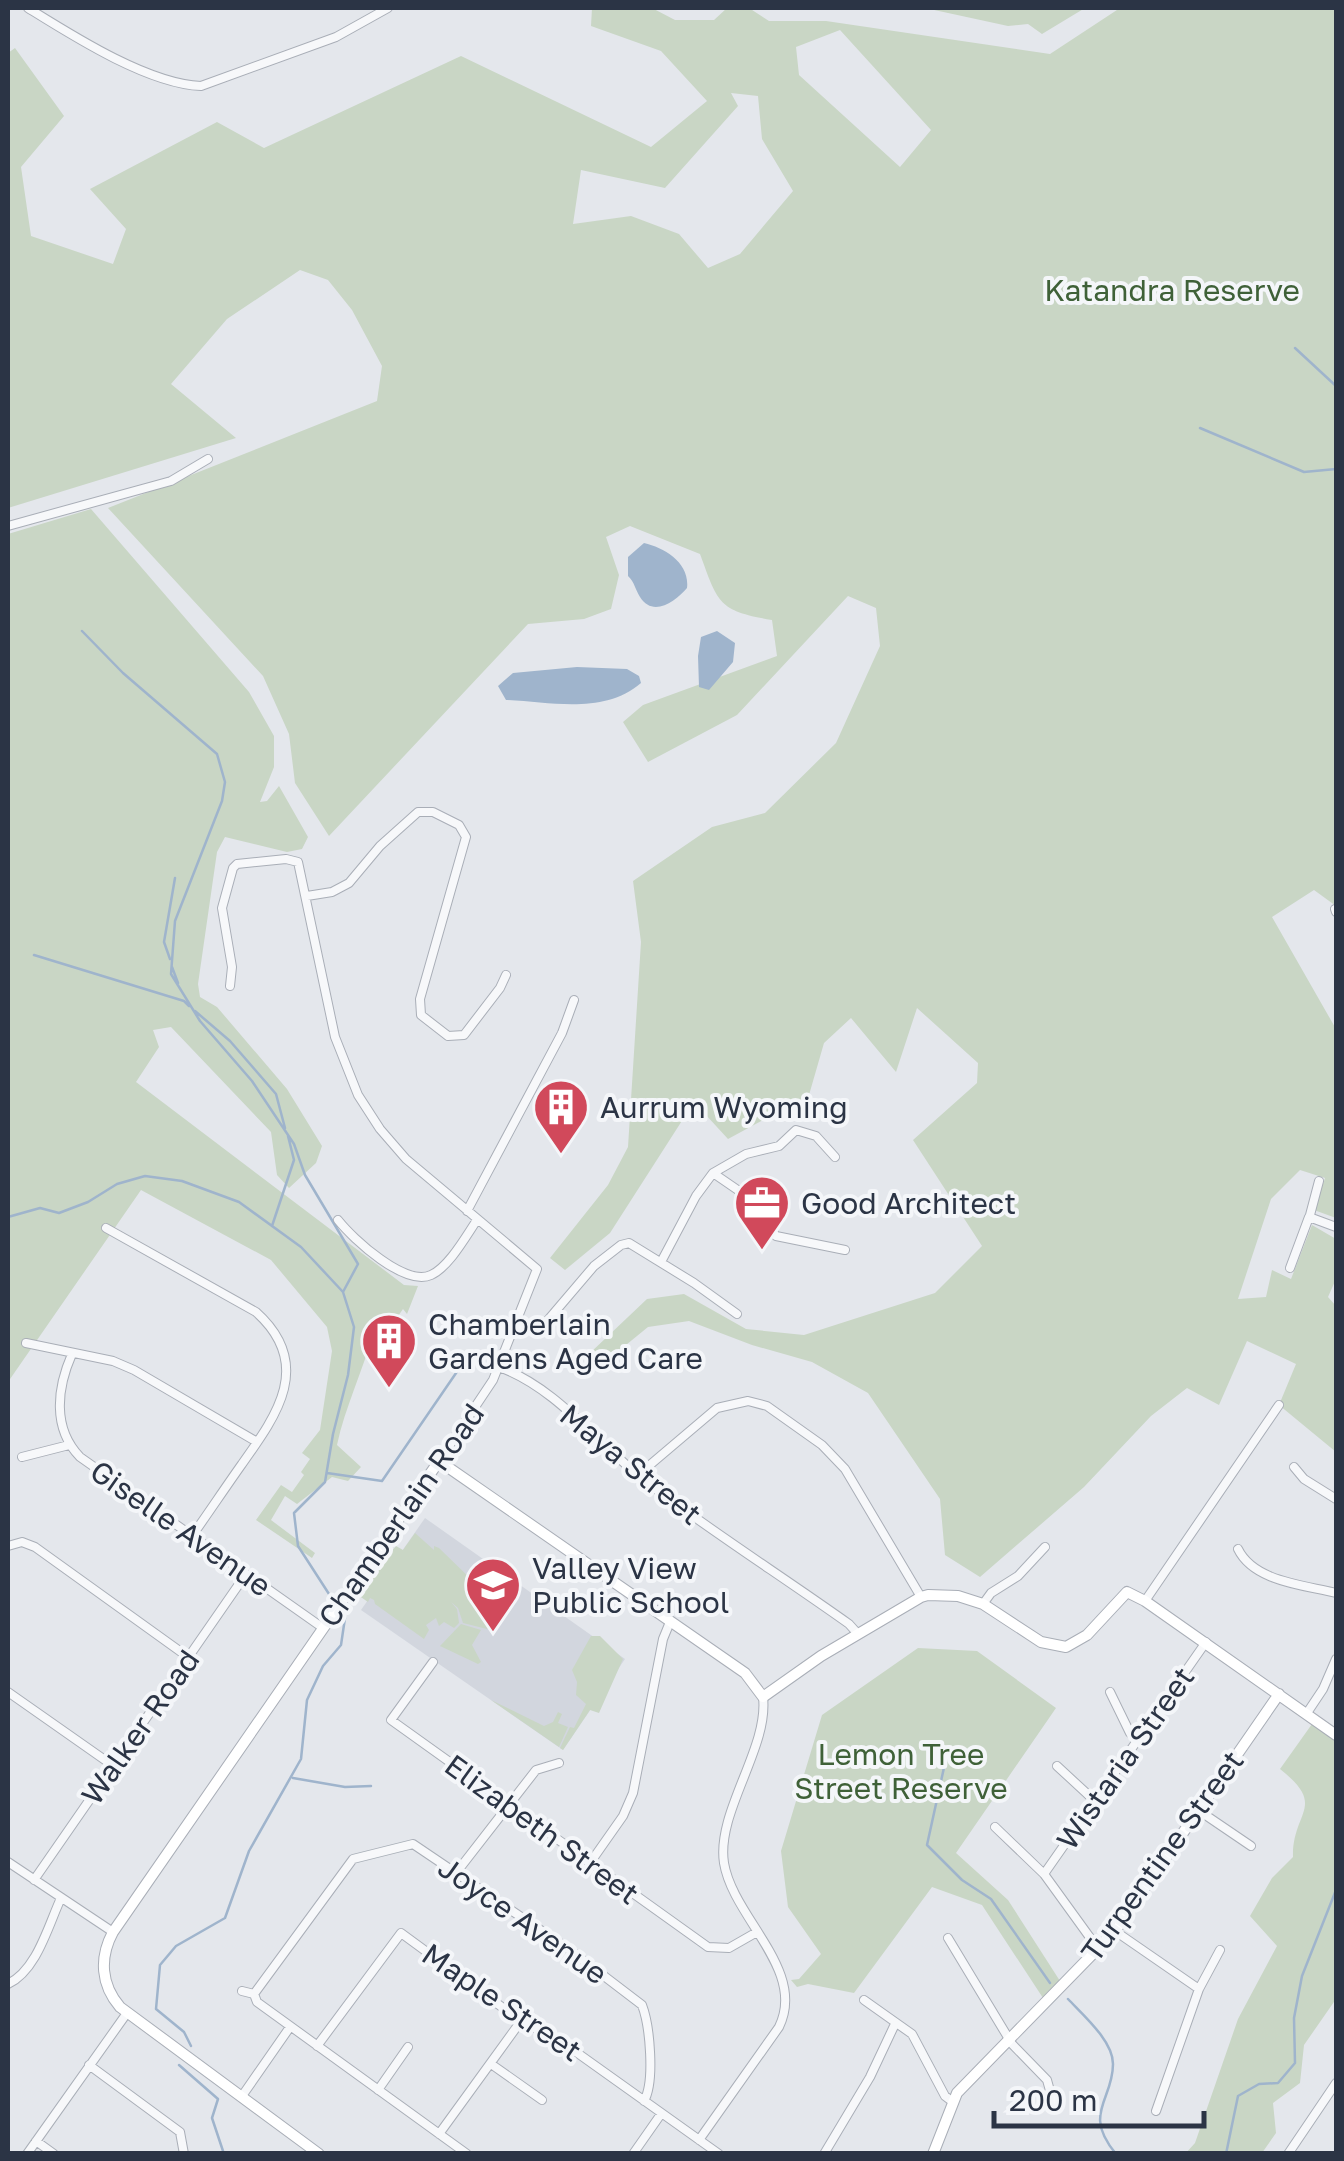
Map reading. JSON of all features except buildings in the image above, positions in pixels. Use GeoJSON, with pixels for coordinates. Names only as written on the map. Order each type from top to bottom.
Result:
{"type":"FeatureCollection","features":[{"type":"Feature","properties":{"kind":"street"},"geometry":{"type":"LineString","coordinates":[[28,8],[85,44],[125,63],[201,86],[336,36],[388,8]]}},
{"type":"Feature","properties":{"kind":"street"},"geometry":{"type":"LineString","coordinates":[[8,526],[171,481],[208,460]]}},
{"type":"Feature","properties":{"kind":"street"},"geometry":{"type":"LineString","coordinates":[[307,896],[342,888],[414,816],[422,811],[432,812],[462,828],[466,837],[420,998],[421,1015],[448,1036],[464,1035],[506,975]]}},
{"type":"Feature","properties":{"kind":"street","name":"Chamberlain Road"},"geometry":{"type":"LineString","coordinates":[[126,2012],[110,1993],[105,1977],[104,1953],[113,1932],[486,1392],[537,1269],[392,1146],[358,1096],[335,1037],[298,862],[286,858],[237,864],[234,868],[222,908],[232,967],[230,986]]}},
{"type":"Feature","properties":{"kind":"street"},"geometry":{"type":"LineString","coordinates":[[467,1211],[562,1033],[574,1000]]}},
{"type":"Feature","properties":{"kind":"street"},"geometry":{"type":"LineString","coordinates":[[662,1262],[696,1196],[713,1174],[746,1154],[779,1146],[796,1130],[821,1140],[835,1157]]}},
{"type":"Feature","properties":{"kind":"street"},"geometry":{"type":"LineString","coordinates":[[713,1174],[744,1195],[776,1236],[845,1250]]}},
{"type":"Feature","properties":{"kind":"street"},"geometry":{"type":"LineString","coordinates":[[1290,1268],[1319,1181]]}},
{"type":"Feature","properties":{"kind":"street"},"geometry":{"type":"LineString","coordinates":[[1310,1215],[1336,1227]]}},
{"type":"Feature","properties":{"kind":"street"},"geometry":{"type":"LineString","coordinates":[[338,1220],[396,1269],[422,1278],[441,1267],[478,1220]]}},
{"type":"Feature","properties":{"kind":"street"},"geometry":{"type":"LineString","coordinates":[[106,1228],[247,1305],[266,1320],[282,1350],[286,1380],[280,1409],[192,1536]]}},
{"type":"Feature","properties":{"kind":"street"},"geometry":{"type":"LineString","coordinates":[[514,1325],[528,1330],[542,1326],[580,1279],[622,1245],[636,1245],[736,1314]]}},
{"type":"Feature","properties":{"kind":"street"},"geometry":{"type":"LineString","coordinates":[[26,1343],[113,1361],[134,1370],[257,1442]]}},
{"type":"Feature","properties":{"kind":"street","name":"Giselle Avenue"},"geometry":{"type":"LineString","coordinates":[[72,1354],[60,1387],[59,1410],[69,1445],[323,1628]]}},
{"type":"Feature","properties":{"kind":"street","name":"Maya Street"},"geometry":{"type":"LineString","coordinates":[[498,1367],[519,1376],[571,1415],[638,1475],[858,1634]]}},
{"type":"Feature","properties":{"kind":"street"},"geometry":{"type":"LineString","coordinates":[[638,1475],[717,1408],[748,1402],[767,1406],[822,1445],[846,1468],[921,1597]]}},
{"type":"Feature","properties":{"kind":"street"},"geometry":{"type":"LineString","coordinates":[[1145,1600],[1278,1405]]}},
{"type":"Feature","properties":{"kind":"street"},"geometry":{"type":"LineString","coordinates":[[22,1458],[69,1445]]}},
{"type":"Feature","properties":{"kind":"street"},"geometry":{"type":"LineString","coordinates":[[438,1461],[745,1673],[763,1697],[762,1715],[723,1848],[730,1883],[785,1985],[786,2008],[779,2026],[699,2140]]}},
{"type":"Feature","properties":{"kind":"street"},"geometry":{"type":"LineString","coordinates":[[1294,1467],[1304,1479],[1336,1499]]}},
{"type":"Feature","properties":{"kind":"street"},"geometry":{"type":"LineString","coordinates":[[8,1546],[22,1542],[34,1547],[188,1657]]}},
{"type":"Feature","properties":{"kind":"street"},"geometry":{"type":"LineString","coordinates":[[983,1604],[991,1593],[1018,1576],[1045,1547]]}},
{"type":"Feature","properties":{"kind":"street"},"geometry":{"type":"LineString","coordinates":[[1238,1549],[1248,1563],[1265,1574],[1336,1592]]}},
{"type":"Feature","properties":{"kind":"street","name":"Walker Road"},"geometry":{"type":"LineString","coordinates":[[34,1880],[246,1574]]}},
{"type":"Feature","properties":{"kind":"street"},"geometry":{"type":"LineString","coordinates":[[763,1697],[921,1597],[958,1596],[983,1604],[1041,1642],[1066,1647],[1076,1645],[1127,1592],[1145,1600],[1336,1734]]}},
{"type":"Feature","properties":{"kind":"street"},"geometry":{"type":"LineString","coordinates":[[590,1863],[633,1793],[670,1622]]}},
{"type":"Feature","properties":{"kind":"street","name":"Wistaria Street"},"geometry":{"type":"LineString","coordinates":[[1044,1874],[1206,1642]]}},
{"type":"Feature","properties":{"kind":"street"},"geometry":{"type":"LineString","coordinates":[[1306,1713],[1336,1660]]}},
{"type":"Feature","properties":{"kind":"street","name":"Elizabeth Street"},"geometry":{"type":"LineString","coordinates":[[433,1662],[391,1720],[708,1947],[729,1948],[757,1932]]}},
{"type":"Feature","properties":{"kind":"street"},"geometry":{"type":"LineString","coordinates":[[8,1692],[112,1765]]}},
{"type":"Feature","properties":{"kind":"street"},"geometry":{"type":"LineString","coordinates":[[1110,1692],[1130,1733],[1138,1740]]}},
{"type":"Feature","properties":{"kind":"street","name":"Turpentine Street"},"geometry":{"type":"LineString","coordinates":[[933,2154],[960,2090],[1115,1931],[1279,1694]]}},
{"type":"Feature","properties":{"kind":"street"},"geometry":{"type":"LineString","coordinates":[[456,1873],[536,1770],[559,1762]]}},
{"type":"Feature","properties":{"kind":"street"},"geometry":{"type":"LineString","coordinates":[[1057,1766],[1096,1802]]}},
{"type":"Feature","properties":{"kind":"street"},"geometry":{"type":"LineString","coordinates":[[1198,1810],[1251,1846]]}},
{"type":"Feature","properties":{"kind":"street"},"geometry":{"type":"LineString","coordinates":[[995,1827],[1044,1874],[1098,1950]]}},
{"type":"Feature","properties":{"kind":"street","name":"Joyce Avenue"},"geometry":{"type":"LineString","coordinates":[[254,1994],[353,1858],[413,1844],[570,1950],[642,2006],[649,2044],[648,2094],[644,2101]]}},
{"type":"Feature","properties":{"kind":"street"},"geometry":{"type":"LineString","coordinates":[[8,1862],[113,1932]]}},
{"type":"Feature","properties":{"kind":"street"},"geometry":{"type":"LineString","coordinates":[[8,1982],[30,1966],[61,1898]]}},
{"type":"Feature","properties":{"kind":"street"},"geometry":{"type":"LineString","coordinates":[[1115,1931],[1199,1989]]}},
{"type":"Feature","properties":{"kind":"street","name":"Maple Street"},"geometry":{"type":"LineString","coordinates":[[317,2046],[401,1933],[521,2021],[562,2042],[719,2154]]}},
{"type":"Feature","properties":{"kind":"street"},"geometry":{"type":"LineString","coordinates":[[948,1938],[1010,2040],[1047,2080],[1054,2106]]}},
{"type":"Feature","properties":{"kind":"street"},"geometry":{"type":"LineString","coordinates":[[1156,2111],[1199,1989],[1220,1950]]}},
{"type":"Feature","properties":{"kind":"street"},"geometry":{"type":"LineString","coordinates":[[242,1992],[254,1994],[257,2002],[290,2027],[467,2154]]}},
{"type":"Feature","properties":{"kind":"street"},"geometry":{"type":"LineString","coordinates":[[864,2000],[912,2034],[945,2096],[953,2102]]}},
{"type":"Feature","properties":{"kind":"street"},"geometry":{"type":"LineString","coordinates":[[28,2154],[126,2012],[318,2154]]}},
{"type":"Feature","properties":{"kind":"street"},"geometry":{"type":"LineString","coordinates":[[439,2134],[521,2021]]}},
{"type":"Feature","properties":{"kind":"street"},"geometry":{"type":"LineString","coordinates":[[824,2154],[870,2077],[895,2024]]}},
{"type":"Feature","properties":{"kind":"street"},"geometry":{"type":"LineString","coordinates":[[242,2096],[290,2027]]}},
{"type":"Feature","properties":{"kind":"street"},"geometry":{"type":"LineString","coordinates":[[378,2090],[408,2047]]}},
{"type":"Feature","properties":{"kind":"street"},"geometry":{"type":"LineString","coordinates":[[491,2064],[542,2100]]}},
{"type":"Feature","properties":{"kind":"street"},"geometry":{"type":"LineString","coordinates":[[89,2065],[180,2132],[184,2154]]}},
{"type":"Feature","properties":{"kind":"street"},"geometry":{"type":"LineString","coordinates":[[1288,2154],[1336,2083]]}},
{"type":"Feature","properties":{"kind":"street"},"geometry":{"type":"LineString","coordinates":[[633,2154],[661,2114]]}},
{"type":"Feature","properties":{"kind":"street"},"geometry":{"type":"LineString","coordinates":[[36,2141],[54,2154]]}},
{"type":"Feature","properties":{"kind":"shaded area","name":"Valley View Public School"},"geometry":{"type":"Polygon","coordinates":[[[425,1518],[625,1659],[563,1750],[361,1610],[425,1518]]]}},
{"type":"Feature","properties":{"kind":"green space","name":"Katandra Reserve"},"geometry":{"type":"Polygon","coordinates":[[[592,8],[652,8],[675,20],[714,20],[727,8],[749,8],[769,21],[826,21],[1050,54],[1120,8],[1336,8],[1336,906],[1314,890],[1272,917],[1336,1029],[1336,1218],[1314,1210],[1325,1178],[1300,1170],[1271,1199],[1238,1299],[1266,1297],[1272,1270],[1291,1279],[1312,1225],[1336,1239],[1336,1279],[1328,1297],[1336,1306],[1336,1452],[1279,1405],[1296,1364],[1247,1341],[1219,1405],[1187,1388],[1151,1416],[1084,1487],[980,1577],[945,1555],[940,1499],[868,1393],[812,1362],[689,1321],[648,1327],[599,1367],[589,1354],[647,1299],[684,1294],[746,1329],[804,1335],[935,1293],[982,1246],[913,1140],[977,1083],[978,1063],[917,1008],[896,1072],[851,1018],[824,1043],[809,1095],[728,1139],[694,1102],[610,1233],[565,1270],[550,1258],[608,1185],[628,1147],[641,942],[633,881],[712,827],[765,813],[836,743],[880,646],[876,608],[848,596],[737,715],[648,762],[623,722],[643,705],[777,656],[772,620],[740,613],[722,602],[700,554],[630,526],[606,537],[619,575],[611,609],[584,619],[528,624],[329,836],[295,783],[289,734],[263,676],[108,508],[377,401],[382,366],[352,310],[328,280],[300,270],[227,319],[171,384],[236,438],[8,508],[8,53],[15,48],[64,116],[21,167],[31,236],[113,264],[126,229],[90,189],[217,122],[264,148],[461,56],[651,147],[707,101],[661,51],[591,26],[592,8]],[[840,30],[796,47],[799,75],[900,167],[931,130],[840,30]],[[731,93],[738,106],[665,188],[581,170],[573,224],[631,216],[679,234],[708,268],[740,254],[793,191],[762,139],[758,96],[731,93]]]}},
{"type":"Feature","properties":{"kind":"green space"},"geometry":{"type":"Polygon","coordinates":[[[925,8],[1085,8],[1042,34],[1028,24],[1008,26],[925,8]]]}},
{"type":"Feature","properties":{"kind":"green space"},"geometry":{"type":"Polygon","coordinates":[[[91,509],[249,692],[274,736],[274,767],[260,802],[267,801],[279,786],[308,837],[302,849],[287,852],[225,837],[217,852],[198,984],[200,997],[217,1007],[287,1089],[322,1146],[316,1163],[289,1188],[277,1175],[271,1132],[171,1027],[153,1030],[159,1047],[136,1082],[404,1285],[418,1286],[407,1314],[403,1309],[382,1339],[373,1333],[345,1417],[337,1445],[361,1467],[348,1481],[332,1477],[297,1504],[285,1496],[271,1520],[315,1553],[312,1558],[256,1520],[281,1485],[292,1492],[304,1475],[301,1472],[310,1459],[302,1453],[320,1430],[332,1351],[327,1327],[271,1260],[141,1190],[8,1382],[8,534],[91,509]]]}},
{"type":"Feature","properties":{"kind":"green space"},"geometry":{"type":"Polygon","coordinates":[[[415,1533],[434,1550],[434,1546],[439,1548],[475,1583],[493,1591],[491,1596],[498,1607],[506,1594],[505,1600],[511,1606],[487,1629],[463,1623],[458,1608],[451,1602],[457,1609],[459,1623],[454,1628],[444,1622],[439,1626],[436,1618],[426,1625],[429,1630],[424,1639],[374,1600],[370,1598],[368,1602],[355,1593],[396,1546],[403,1550],[415,1533]]]}},
{"type":"Feature","properties":{"kind":"green space"},"geometry":{"type":"Polygon","coordinates":[[[461,1624],[481,1630],[472,1645],[481,1662],[478,1664],[440,1646],[461,1624]]]}},
{"type":"Feature","properties":{"kind":"green space"},"geometry":{"type":"Polygon","coordinates":[[[591,1636],[600,1636],[623,1659],[599,1713],[590,1710],[563,1750],[560,1748],[570,1727],[574,1728],[586,1704],[576,1695],[577,1682],[572,1670],[591,1636]]]}},
{"type":"Feature","properties":{"kind":"green space","name":"Lemon Tree Street Reserve"},"geometry":{"type":"Polygon","coordinates":[[[918,1648],[977,1651],[1056,1708],[956,1853],[1008,1900],[1060,1981],[1043,1998],[982,1905],[932,1887],[854,1993],[808,1984],[797,1987],[791,1980],[799,1979],[821,1954],[788,1907],[781,1851],[822,1715],[918,1648]]]}},
{"type":"Feature","properties":{"kind":"green space"},"geometry":{"type":"Polygon","coordinates":[[[491,1700],[544,1726],[553,1722],[558,1712],[562,1714],[558,1723],[568,1727],[559,1747],[491,1700]]]}},
{"type":"Feature","properties":{"kind":"green space"},"geometry":{"type":"Polygon","coordinates":[[[1312,1724],[1336,1741],[1336,1999],[1304,2045],[1300,2083],[1273,2103],[1276,2133],[1262,2153],[1185,2154],[1195,2143],[1238,2019],[1277,1946],[1250,1916],[1272,1878],[1293,1857],[1305,1801],[1302,1792],[1280,1769],[1312,1724]]]}},
{"type":"Feature","properties":{"kind":"water"},"geometry":{"type":"Polygon","coordinates":[[[644,543],[668,553],[680,564],[687,579],[687,588],[677,598],[658,607],[645,603],[628,576],[628,557],[644,543]]]}},
{"type":"Feature","properties":{"kind":"water"},"geometry":{"type":"Polygon","coordinates":[[[717,631],[735,643],[733,662],[709,690],[699,687],[698,656],[701,637],[717,631]]]}},
{"type":"Feature","properties":{"kind":"water"},"geometry":{"type":"Polygon","coordinates":[[[577,667],[627,669],[639,676],[641,683],[611,699],[576,704],[506,700],[498,686],[513,673],[577,667]]]}},
{"type":"Feature","properties":{"kind":"waterway"},"geometry":{"type":"LineString","coordinates":[[1295,348],[1336,386]]}},
{"type":"Feature","properties":{"kind":"waterway"},"geometry":{"type":"LineString","coordinates":[[1200,428],[1304,472],[1336,469]]}},
{"type":"Feature","properties":{"kind":"waterway"},"geometry":{"type":"LineString","coordinates":[[82,631],[123,673],[217,754],[225,782],[222,801],[175,921],[171,974],[200,1021],[252,1081],[294,1144],[305,1175],[358,1264],[343,1292],[354,1327],[325,1482],[294,1513],[298,1546],[329,1594]]}},
{"type":"Feature","properties":{"kind":"waterway"},"geometry":{"type":"LineString","coordinates":[[170,959],[164,942],[175,878]]}},
{"type":"Feature","properties":{"kind":"waterway"},"geometry":{"type":"LineString","coordinates":[[34,955],[184,1001],[189,1006]]}},
{"type":"Feature","properties":{"kind":"waterway"},"geometry":{"type":"LineString","coordinates":[[172,967],[178,983]]}},
{"type":"Feature","properties":{"kind":"waterway"},"geometry":{"type":"LineString","coordinates":[[195,1011],[230,1041],[276,1094],[285,1128]]}},
{"type":"Feature","properties":{"kind":"waterway"},"geometry":{"type":"LineString","coordinates":[[272,1226],[294,1160],[288,1136]]}},
{"type":"Feature","properties":{"kind":"waterway"},"geometry":{"type":"LineString","coordinates":[[8,1217],[40,1208],[59,1213],[88,1202],[117,1184],[145,1176],[182,1181],[239,1202],[301,1247],[343,1292]]}},
{"type":"Feature","properties":{"kind":"waterway"},"geometry":{"type":"LineString","coordinates":[[327,1473],[382,1481],[465,1360]]}},
{"type":"Feature","properties":{"kind":"waterway"},"geometry":{"type":"LineString","coordinates":[[191,2046],[184,2032],[156,2009],[160,1965],[176,1946],[225,1918],[249,1851],[301,1759],[307,1700],[323,1666],[341,1645],[345,1618]]}},
{"type":"Feature","properties":{"kind":"waterway"},"geometry":{"type":"LineString","coordinates":[[945,1763],[927,1845],[962,1880],[991,1899],[1050,1983]]}},
{"type":"Feature","properties":{"kind":"waterway"},"geometry":{"type":"LineString","coordinates":[[293,1778],[345,1787],[371,1786]]}},
{"type":"Feature","properties":{"kind":"waterway"},"geometry":{"type":"LineString","coordinates":[[1226,2154],[1238,2096],[1259,2084],[1278,2083],[1295,2063],[1294,2018],[1302,1976],[1336,1890]]}},
{"type":"Feature","properties":{"kind":"waterway"},"geometry":{"type":"LineString","coordinates":[[1068,1999],[1096,2029],[1112,2055],[1112,2077],[1100,2117],[1106,2140],[1116,2154]]}},
{"type":"Feature","properties":{"kind":"waterway"},"geometry":{"type":"LineString","coordinates":[[179,2065],[218,2099],[212,2118],[224,2154]]}},
{"type":"Feature","properties":{"kind":"place","name":"Aurrum Wyoming"},"geometry":{"type":"Point","coordinates":[561,1156]}},
{"type":"Feature","properties":{"kind":"place","name":"Good Architect"},"geometry":{"type":"Point","coordinates":[762,1252]}},
{"type":"Feature","properties":{"kind":"place","name":"Chamberlain Gardens Aged Care"},"geometry":{"type":"Point","coordinates":[389,1390]}},
{"type":"Feature","properties":{"kind":"place","name":"Valley View Public School"},"geometry":{"type":"Point","coordinates":[493,1634]}}]}
